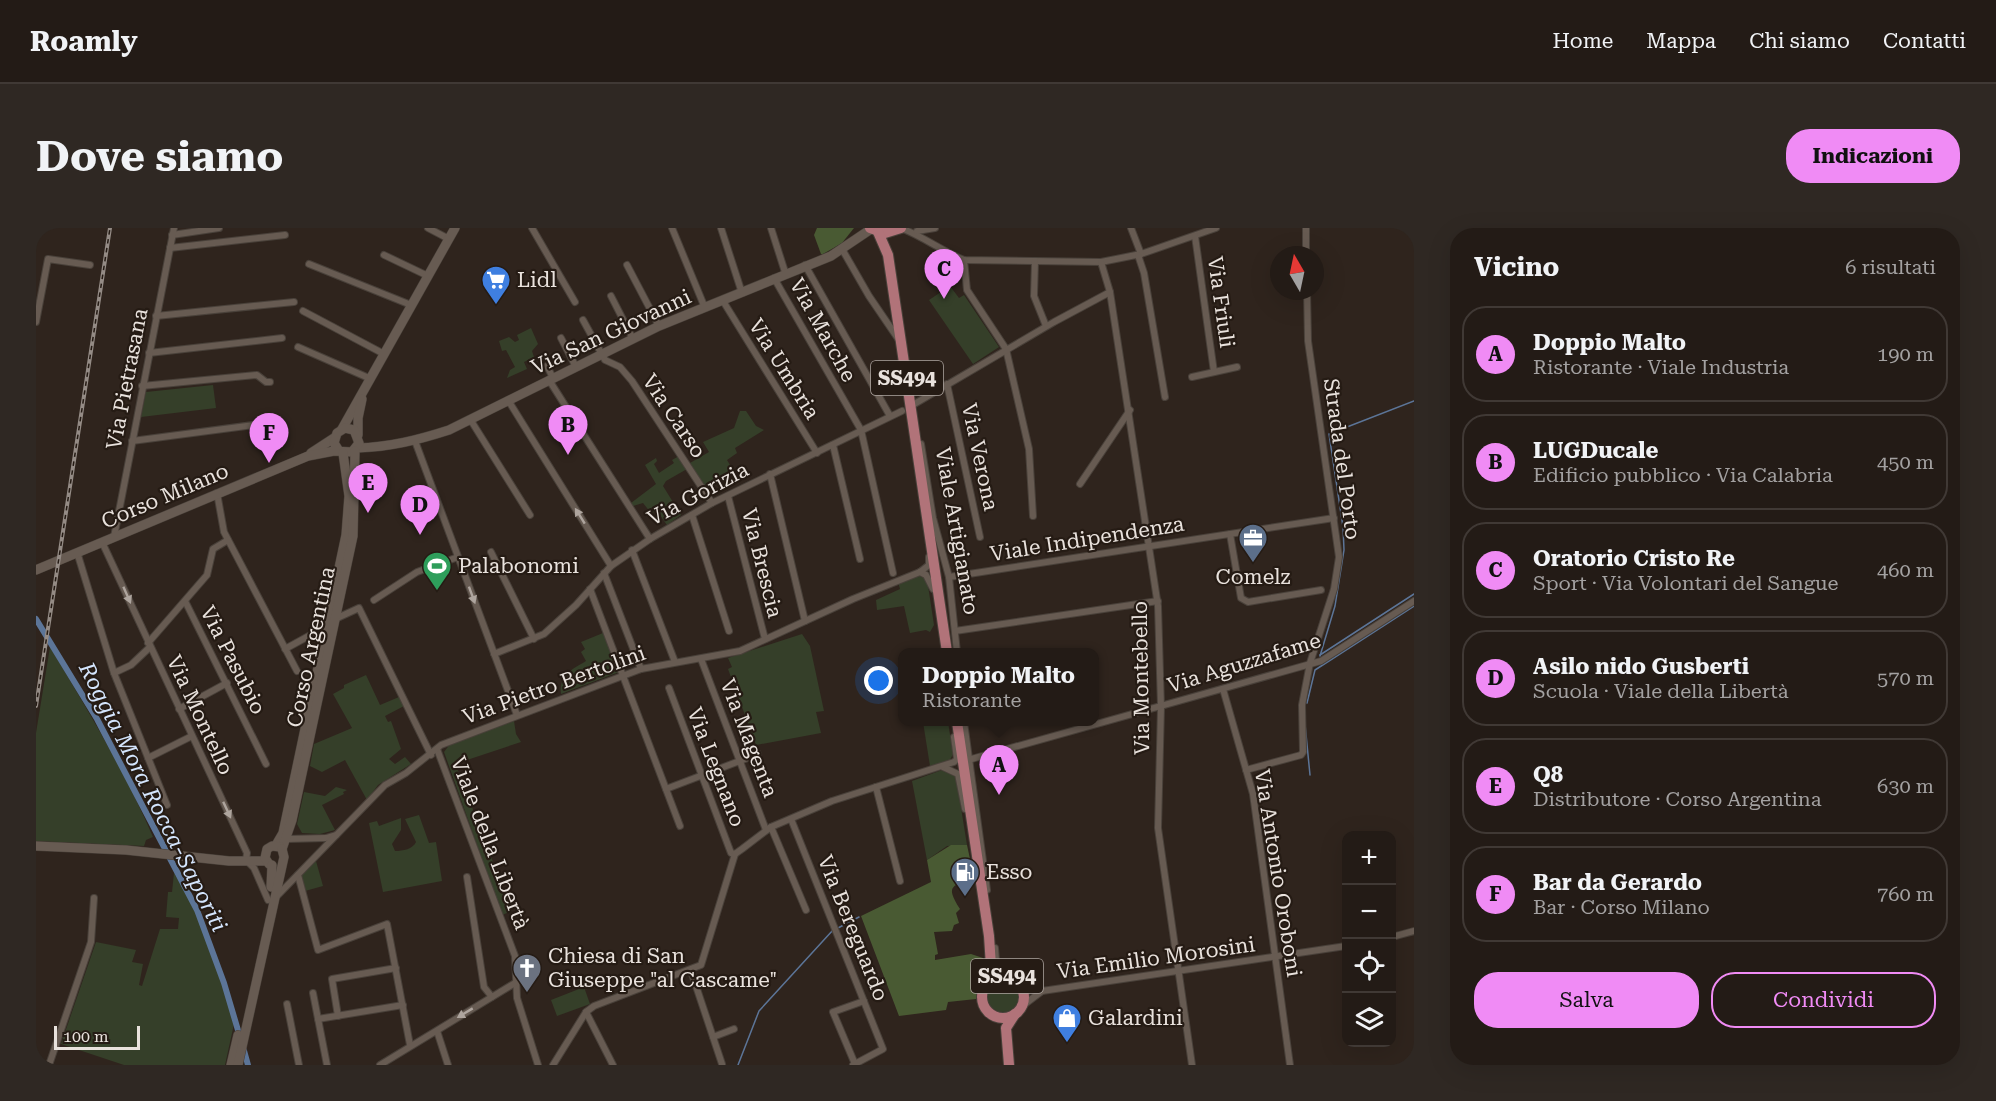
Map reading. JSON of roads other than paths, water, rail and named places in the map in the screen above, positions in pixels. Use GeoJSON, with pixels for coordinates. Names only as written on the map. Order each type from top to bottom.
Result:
{"type":"FeatureCollection","features":[{"type":"Feature","properties":{"kind":"main road"},"geometry":{"type":"LineString","coordinates":[[334,438],[364,392],[455,228]]}},
{"type":"Feature","properties":{"kind":"main road","name":"Via San Giovanni"},"geometry":{"type":"LineString","coordinates":[[842,249],[858,228]]}},
{"type":"Feature","properties":{"kind":"main road"},"geometry":{"type":"LineString","coordinates":[[873,230],[898,230]]}},
{"type":"Feature","properties":{"kind":"main road","name":"Via San Giovanni"},"geometry":{"type":"LineString","coordinates":[[356,449],[415,441],[449,430],[659,326],[842,249],[873,230]]}},
{"type":"Feature","properties":{"kind":"main road","name":"Viale Artigianato"},"geometry":{"type":"LineString","coordinates":[[873,230],[888,255],[905,365],[907,408],[913,418],[950,633],[948,648]]}},
{"type":"Feature","properties":{"kind":"main road","name":"Viale Artigianato"},"geometry":{"type":"LineString","coordinates":[[888,255],[898,230]]}},
{"type":"Feature","properties":{"kind":"main road"},"geometry":{"type":"LineString","coordinates":[[359,436],[358,418],[364,392]]}},
{"type":"Feature","properties":{"kind":"main road"},"geometry":{"type":"LineString","coordinates":[[342,429],[351,429],[359,436]]}},
{"type":"Feature","properties":{"kind":"main road","name":"Via San Giovanni"},"geometry":{"type":"LineString","coordinates":[[359,436],[374,443],[394,445]]}},
{"type":"Feature","properties":{"kind":"main road","name":"Corso Argentina"},"geometry":{"type":"LineString","coordinates":[[279,847],[355,522],[356,449],[359,436]]}},
{"type":"Feature","properties":{"kind":"main road","name":"Corso Argentina"},"geometry":{"type":"LineString","coordinates":[[279,847],[286,839],[331,623],[348,522],[349,483],[341,452],[335,445],[334,438]]}},
{"type":"Feature","properties":{"kind":"main road","name":"Corso Milano"},"geometry":{"type":"LineString","coordinates":[[36,570],[308,456],[334,438]]}},
{"type":"Feature","properties":{"kind":"main road"},"geometry":{"type":"LineString","coordinates":[[341,452],[356,449]]}},
{"type":"Feature","properties":{"kind":"main road","name":"Corso Milano"},"geometry":{"type":"LineString","coordinates":[[308,456],[341,452]]}},
{"type":"Feature","properties":{"kind":"main road","name":"SS494"},"geometry":{"type":"LineString","coordinates":[[958,726],[965,760],[989,936],[991,966],[983,991],[983,1002],[993,1015],[1006,1043],[1011,1065]]}},
{"type":"Feature","properties":{"kind":"main road"},"geometry":{"type":"LineString","coordinates":[[36,846],[165,854],[230,861],[271,860],[285,855],[279,847],[270,846],[271,860],[271,899],[241,1036],[231,1065]]}},
{"type":"Feature","properties":{"kind":"main road"},"geometry":{"type":"LineString","coordinates":[[238,1065],[241,1049],[240,1022],[271,899]]}},
{"type":"Feature","properties":{"kind":"main road","name":"SS494"},"geometry":{"type":"LineString","coordinates":[[989,936],[996,960],[1024,993],[1019,1010],[1006,1028],[1006,1043]]}},
{"type":"Feature","properties":{"kind":"main road","name":"SS494"},"geometry":{"type":"LineString","coordinates":[[987,984],[997,977],[1013,979]]}},
{"type":"Feature","properties":{"kind":"main road","name":"SS494"},"geometry":{"type":"LineString","coordinates":[[993,1015],[1008,1017],[1019,1010]]}},
{"type":"Feature","properties":{"kind":"street"},"geometry":{"type":"LineString","coordinates":[[173,231],[219,228]]}},
{"type":"Feature","properties":{"kind":"street"},"geometry":{"type":"LineString","coordinates":[[428,228],[449,239]]}},
{"type":"Feature","properties":{"kind":"street"},"geometry":{"type":"LineString","coordinates":[[532,228],[575,302]]}},
{"type":"Feature","properties":{"kind":"street"},"geometry":{"type":"LineString","coordinates":[[672,228],[705,308]]}},
{"type":"Feature","properties":{"kind":"street"},"geometry":{"type":"LineString","coordinates":[[721,228],[742,293]]}},
{"type":"Feature","properties":{"kind":"street"},"geometry":{"type":"LineString","coordinates":[[771,228],[785,272]]}},
{"type":"Feature","properties":{"kind":"street"},"geometry":{"type":"LineString","coordinates":[[898,230],[917,232],[935,228]]}},
{"type":"Feature","properties":{"kind":"street"},"geometry":{"type":"LineString","coordinates":[[1131,228],[1144,273],[1165,398]]}},
{"type":"Feature","properties":{"kind":"street"},"geometry":{"type":"LineString","coordinates":[[917,232],[944,252],[964,260],[1101,262],[1139,254],[1216,228]]}},
{"type":"Feature","properties":{"kind":"street"},"geometry":{"type":"LineString","coordinates":[[1306,228],[1306,246]]}},
{"type":"Feature","properties":{"kind":"street","name":"Via Pietrasana"},"geometry":{"type":"LineString","coordinates":[[114,537],[173,231]]}},
{"type":"Feature","properties":{"kind":"street"},"geometry":{"type":"LineString","coordinates":[[170,248],[285,235]]}},
{"type":"Feature","properties":{"kind":"street","name":"Via Friuli"},"geometry":{"type":"LineString","coordinates":[[1195,236],[1214,372]]}},
{"type":"Feature","properties":{"kind":"street"},"geometry":{"type":"LineString","coordinates":[[842,249],[869,296],[902,342]]}},
{"type":"Feature","properties":{"kind":"street"},"geometry":{"type":"LineString","coordinates":[[384,255],[428,276]]}},
{"type":"Feature","properties":{"kind":"street"},"geometry":{"type":"LineString","coordinates":[[36,322],[48,259],[90,265]]}},
{"type":"Feature","properties":{"kind":"street"},"geometry":{"type":"LineString","coordinates":[[964,260],[967,290],[1006,349],[1029,449],[1033,516]]}},
{"type":"Feature","properties":{"kind":"street"},"geometry":{"type":"LineString","coordinates":[[1035,261],[1034,296],[1046,326]]}},
{"type":"Feature","properties":{"kind":"street"},"geometry":{"type":"LineString","coordinates":[[1101,262],[1110,292]]}},
{"type":"Feature","properties":{"kind":"street"},"geometry":{"type":"LineString","coordinates":[[309,264],[411,305]]}},
{"type":"Feature","properties":{"kind":"street"},"geometry":{"type":"LineString","coordinates":[[627,265],[659,326]]}},
{"type":"Feature","properties":{"kind":"street"},"geometry":{"type":"LineString","coordinates":[[805,265],[890,416]]}},
{"type":"Feature","properties":{"kind":"street","name":"Via Marche"},"geometry":{"type":"LineString","coordinates":[[774,278],[861,430],[893,573]]}},
{"type":"Feature","properties":{"kind":"street","name":"Via Gorizia"},"geometry":{"type":"LineString","coordinates":[[494,654],[544,634],[611,566],[632,550],[712,502],[907,408],[1046,326],[1110,292]]}},
{"type":"Feature","properties":{"kind":"street","name":"Via Montebello"},"geometry":{"type":"LineString","coordinates":[[1110,292],[1158,602],[1161,707],[1158,828],[1192,1065]]}},
{"type":"Feature","properties":{"kind":"street"},"geometry":{"type":"LineString","coordinates":[[611,296],[633,339]]}},
{"type":"Feature","properties":{"kind":"street","name":"Strada del Porto"},"geometry":{"type":"LineString","coordinates":[[1245,770],[1301,755],[1303,752],[1300,714],[1310,663],[1334,589],[1339,557],[1308,341],[1307,300]]}},
{"type":"Feature","properties":{"kind":"street","name":"Via Umbria"},"geometry":{"type":"LineString","coordinates":[[723,301],[817,453]]}},
{"type":"Feature","properties":{"kind":"street"},"geometry":{"type":"LineString","coordinates":[[156,316],[294,302]]}},
{"type":"Feature","properties":{"kind":"street"},"geometry":{"type":"LineString","coordinates":[[303,311],[384,354]]}},
{"type":"Feature","properties":{"kind":"street","name":"Via Carso"},"geometry":{"type":"LineString","coordinates":[[583,320],[605,360],[620,367],[632,381],[712,502]]}},
{"type":"Feature","properties":{"kind":"street"},"geometry":{"type":"LineString","coordinates":[[149,353],[282,338]]}},
{"type":"Feature","properties":{"kind":"street"},"geometry":{"type":"LineString","coordinates":[[561,338],[576,367]]}},
{"type":"Feature","properties":{"kind":"street"},"geometry":{"type":"LineString","coordinates":[[298,347],[371,379]]}},
{"type":"Feature","properties":{"kind":"street"},"geometry":{"type":"LineString","coordinates":[[548,366],[551,379],[650,539]]}},
{"type":"Feature","properties":{"kind":"street","name":"Via Friuli"},"geometry":{"type":"LineString","coordinates":[[1192,377],[1237,367]]}},
{"type":"Feature","properties":{"kind":"street"},"geometry":{"type":"LineString","coordinates":[[142,386],[257,375],[266,382],[270,382]]}},
{"type":"Feature","properties":{"kind":"street","name":"Via Verona"},"geometry":{"type":"LineString","coordinates":[[947,384],[980,537]]}},
{"type":"Feature","properties":{"kind":"street"},"geometry":{"type":"LineString","coordinates":[[508,400],[611,566]]}},
{"type":"Feature","properties":{"kind":"street"},"geometry":{"type":"LineString","coordinates":[[907,408],[915,463],[921,469]]}},
{"type":"Feature","properties":{"kind":"street"},"geometry":{"type":"LineString","coordinates":[[1080,484],[1130,410]]}},
{"type":"Feature","properties":{"kind":"street","name":"Viale Artigianato"},"geometry":{"type":"LineString","coordinates":[[913,418],[918,427],[933,518],[949,577],[950,633],[956,648]]}},
{"type":"Feature","properties":{"kind":"street"},"geometry":{"type":"LineString","coordinates":[[470,419],[530,514]]}},
{"type":"Feature","properties":{"kind":"street"},"geometry":{"type":"LineString","coordinates":[[132,441],[261,424]]}},
{"type":"Feature","properties":{"kind":"street"},"geometry":{"type":"LineString","coordinates":[[415,441],[517,715]]}},
{"type":"Feature","properties":{"kind":"street"},"geometry":{"type":"LineString","coordinates":[[833,445],[860,559]]}},
{"type":"Feature","properties":{"kind":"street"},"geometry":{"type":"LineString","coordinates":[[770,474],[805,621]]}},
{"type":"Feature","properties":{"kind":"street"},"geometry":{"type":"LineString","coordinates":[[217,493],[228,540],[297,671]]}},
{"type":"Feature","properties":{"kind":"street","name":"Via Brescia"},"geometry":{"type":"LineString","coordinates":[[728,496],[765,639]]}},
{"type":"Feature","properties":{"kind":"street"},"geometry":{"type":"LineString","coordinates":[[926,502],[922,509],[929,565],[920,572],[926,575],[932,583],[938,627],[950,633],[1158,602]]}},
{"type":"Feature","properties":{"kind":"street"},"geometry":{"type":"LineString","coordinates":[[692,515],[729,631]]}},
{"type":"Feature","properties":{"kind":"street","name":"Viale Indipendenza"},"geometry":{"type":"LineString","coordinates":[[949,577],[1334,518]]}},
{"type":"Feature","properties":{"kind":"street"},"geometry":{"type":"LineString","coordinates":[[1230,534],[1241,598],[1248,602],[1320,590]]}},
{"type":"Feature","properties":{"kind":"street"},"geometry":{"type":"LineString","coordinates":[[114,673],[131,666],[186,603],[207,575],[213,549],[228,540]]}},
{"type":"Feature","properties":{"kind":"street","name":"Via Montello"},"geometry":{"type":"LineString","coordinates":[[102,542],[247,853],[248,860],[271,899]]}},
{"type":"Feature","properties":{"kind":"street"},"geometry":{"type":"LineString","coordinates":[[632,550],[675,662]]}},
{"type":"Feature","properties":{"kind":"street"},"geometry":{"type":"LineString","coordinates":[[77,552],[114,673],[167,805]]}},
{"type":"Feature","properties":{"kind":"street"},"geometry":{"type":"LineString","coordinates":[[491,552],[534,639]]}},
{"type":"Feature","properties":{"kind":"street"},"geometry":{"type":"LineString","coordinates":[[375,600],[417,572],[458,557]]}},
{"type":"Feature","properties":{"kind":"street","name":"Via Pietro Bertolini"},"geometry":{"type":"LineString","coordinates":[[437,749],[517,715],[641,669],[740,651],[920,572]]}},
{"type":"Feature","properties":{"kind":"street"},"geometry":{"type":"LineString","coordinates":[[604,573],[641,669]]}},
{"type":"Feature","properties":{"kind":"street"},"geometry":{"type":"LineString","coordinates":[[590,589],[680,826]]}},
{"type":"Feature","properties":{"kind":"street","name":"Via Aguzzafame"},"geometry":{"type":"LineString","coordinates":[[1099,724],[1310,663],[1321,662],[1414,601]]}},
{"type":"Feature","properties":{"kind":"street","name":"Via Pasubio"},"geometry":{"type":"LineString","coordinates":[[186,603],[266,764]]}},
{"type":"Feature","properties":{"kind":"street"},"geometry":{"type":"LineString","coordinates":[[285,650],[359,608],[431,755]]}},
{"type":"Feature","properties":{"kind":"street","name":"Via Magenta"},"geometry":{"type":"LineString","coordinates":[[701,659],[768,828],[806,910]]}},
{"type":"Feature","properties":{"kind":"street"},"geometry":{"type":"LineString","coordinates":[[179,709],[227,683]]}},
{"type":"Feature","properties":{"kind":"street","name":"Via Legnano"},"geometry":{"type":"LineString","coordinates":[[669,688],[731,853],[735,854]]}},
{"type":"Feature","properties":{"kind":"street","name":"Via Antonio Oroboni"},"geometry":{"type":"LineString","coordinates":[[1223,689],[1252,794],[1290,1065]]}},
{"type":"Feature","properties":{"kind":"street"},"geometry":{"type":"LineString","coordinates":[[553,1065],[586,1012],[603,1001],[691,971],[701,965],[735,854],[768,828],[876,787],[943,767],[957,759],[953,726]]}},
{"type":"Feature","properties":{"kind":"street"},"geometry":{"type":"LineString","coordinates":[[964,726],[965,760],[996,960]]}},
{"type":"Feature","properties":{"kind":"street","name":"Via Aguzzafame"},"geometry":{"type":"LineString","coordinates":[[965,760],[1091,726]]}},
{"type":"Feature","properties":{"kind":"street"},"geometry":{"type":"LineString","coordinates":[[148,758],[192,736]]}},
{"type":"Feature","properties":{"kind":"street"},"geometry":{"type":"LineString","coordinates":[[271,899],[298,875],[385,785],[437,749]]}},
{"type":"Feature","properties":{"kind":"street","name":"Viale della Libertà"},"geometry":{"type":"LineString","coordinates":[[437,749],[515,956],[517,998],[538,1065]]}},
{"type":"Feature","properties":{"kind":"street"},"geometry":{"type":"LineString","coordinates":[[666,789],[758,754]]}},
{"type":"Feature","properties":{"kind":"street"},"geometry":{"type":"LineString","coordinates":[[943,767],[958,774],[968,830],[974,837]]}},
{"type":"Feature","properties":{"kind":"street"},"geometry":{"type":"LineString","coordinates":[[876,787],[900,881]]}},
{"type":"Feature","properties":{"kind":"street","name":"Via Bereguardo"},"geometry":{"type":"LineString","coordinates":[[791,819],[883,1049],[854,1065]]}},
{"type":"Feature","properties":{"kind":"street"},"geometry":{"type":"LineString","coordinates":[[286,839],[326,838],[341,831]]}},
{"type":"Feature","properties":{"kind":"street"},"geometry":{"type":"LineString","coordinates":[[298,875],[318,950],[387,924],[410,1045]]}},
{"type":"Feature","properties":{"kind":"street"},"geometry":{"type":"LineString","coordinates":[[467,877],[484,987],[492,997]]}},
{"type":"Feature","properties":{"kind":"street"},"geometry":{"type":"LineString","coordinates":[[49,1065],[92,942],[94,898]]}},
{"type":"Feature","properties":{"kind":"street"},"geometry":{"type":"LineString","coordinates":[[1396,936],[1414,931]]}},
{"type":"Feature","properties":{"kind":"street","name":"Via Emilio Morosini"},"geometry":{"type":"LineString","coordinates":[[1013,979],[1042,991],[1342,947]]}},
{"type":"Feature","properties":{"kind":"street"},"geometry":{"type":"LineString","coordinates":[[338,1016],[332,979],[396,968]]}},
{"type":"Feature","properties":{"kind":"street"},"geometry":{"type":"LineString","coordinates":[[691,971],[722,1064]]}},
{"type":"Feature","properties":{"kind":"street"},"geometry":{"type":"LineString","coordinates":[[380,1065],[515,983]]}},
{"type":"Feature","properties":{"kind":"street","name":"Via Emilio Morosini"},"geometry":{"type":"LineString","coordinates":[[1019,1010],[1042,991]]}},
{"type":"Feature","properties":{"kind":"street"},"geometry":{"type":"LineString","coordinates":[[313,993],[327,1065]]}},
{"type":"Feature","properties":{"kind":"street"},"geometry":{"type":"LineString","coordinates":[[854,1065],[833,1012],[864,1001]]}},
{"type":"Feature","properties":{"kind":"street"},"geometry":{"type":"LineString","coordinates":[[287,1004],[299,1065]]}},
{"type":"Feature","properties":{"kind":"street"},"geometry":{"type":"LineString","coordinates":[[318,1019],[403,1005]]}},
{"type":"Feature","properties":{"kind":"street"},"geometry":{"type":"LineString","coordinates":[[586,1012],[614,1065]]}},
{"type":"Feature","properties":{"kind":"street"},"geometry":{"type":"LineString","coordinates":[[713,1037],[734,1029]]}},
{"type":"Feature","properties":{"kind":"street"},"geometry":{"type":"LineString","coordinates":[[437,1031],[448,1065]]}},
{"type":"Feature","properties":{"kind":"street"},"geometry":{"type":"LineString","coordinates":[[394,1057],[397,1065]]}},
{"type":"Feature","properties":{"kind":"waterway"},"geometry":{"type":"LineString","coordinates":[[1320,656],[1335,606],[1344,550],[1343,527],[1329,434],[1414,401]]}},
{"type":"Feature","properties":{"kind":"waterway"},"geometry":{"type":"LineString","coordinates":[[1320,655],[1414,594]]}},
{"type":"Feature","properties":{"kind":"waterway"},"geometry":{"type":"LineString","coordinates":[[1307,703],[1315,670],[1414,606]]}},
{"type":"Feature","properties":{"kind":"waterway","name":"Roggia Mora Rocca-Saporiti"},"geometry":{"type":"LineString","coordinates":[[36,619],[97,719],[197,910],[224,983],[240,1037]]}},
{"type":"Feature","properties":{"kind":"waterway"},"geometry":{"type":"LineString","coordinates":[[1305,724],[1310,775]]}},
{"type":"Feature","properties":{"kind":"waterway"},"geometry":{"type":"LineString","coordinates":[[838,928],[859,917]]}},
{"type":"Feature","properties":{"kind":"waterway"},"geometry":{"type":"LineString","coordinates":[[738,1065],[759,1011],[833,930]]}},
{"type":"Feature","properties":{"kind":"waterway","name":"Roggia Mora Rocca-Saporiti"},"geometry":{"type":"LineString","coordinates":[[243,1047],[248,1065]]}},
{"type":"Feature","properties":{"kind":"railway"},"geometry":{"type":"LineString","coordinates":[[36,706],[110,228]]}},
{"type":"Feature","properties":{"kind":"place","name":"Oratorio Cristo Re"},"geometry":{"type":"Point","coordinates":[944,299]}},
{"type":"Feature","properties":{"kind":"place","name":"Lidl"},"geometry":{"type":"Point","coordinates":[496,306]}},
{"type":"Feature","properties":{"kind":"place","name":"LUGDucale"},"geometry":{"type":"Point","coordinates":[568,455]}},
{"type":"Feature","properties":{"kind":"place","name":"Bar da Gerardo"},"geometry":{"type":"Point","coordinates":[269,463]}},
{"type":"Feature","properties":{"kind":"place","name":"Q8"},"geometry":{"type":"Point","coordinates":[368,513]}},
{"type":"Feature","properties":{"kind":"place","name":"Asilo nido Gusberti"},"geometry":{"type":"Point","coordinates":[420,535]}},
{"type":"Feature","properties":{"kind":"place","name":"Comelz"},"geometry":{"type":"Point","coordinates":[1253,564]}},
{"type":"Feature","properties":{"kind":"place","name":"Palabonomi"},"geometry":{"type":"Point","coordinates":[437,592]}},
{"type":"Feature","properties":{"kind":"place","name":"Doppio Malto"},"geometry":{"type":"Point","coordinates":[999,795]}},
{"type":"Feature","properties":{"kind":"place","name":"Esso"},"geometry":{"type":"Point","coordinates":[965,898]}},
{"type":"Feature","properties":{"kind":"place","name":"Chiesa di San Giuseppe \"al Cascame\""},"geometry":{"type":"Point","coordinates":[527,994]}},
{"type":"Feature","properties":{"kind":"place","name":"Galardini"},"geometry":{"type":"Point","coordinates":[1067,1044]}}]}
